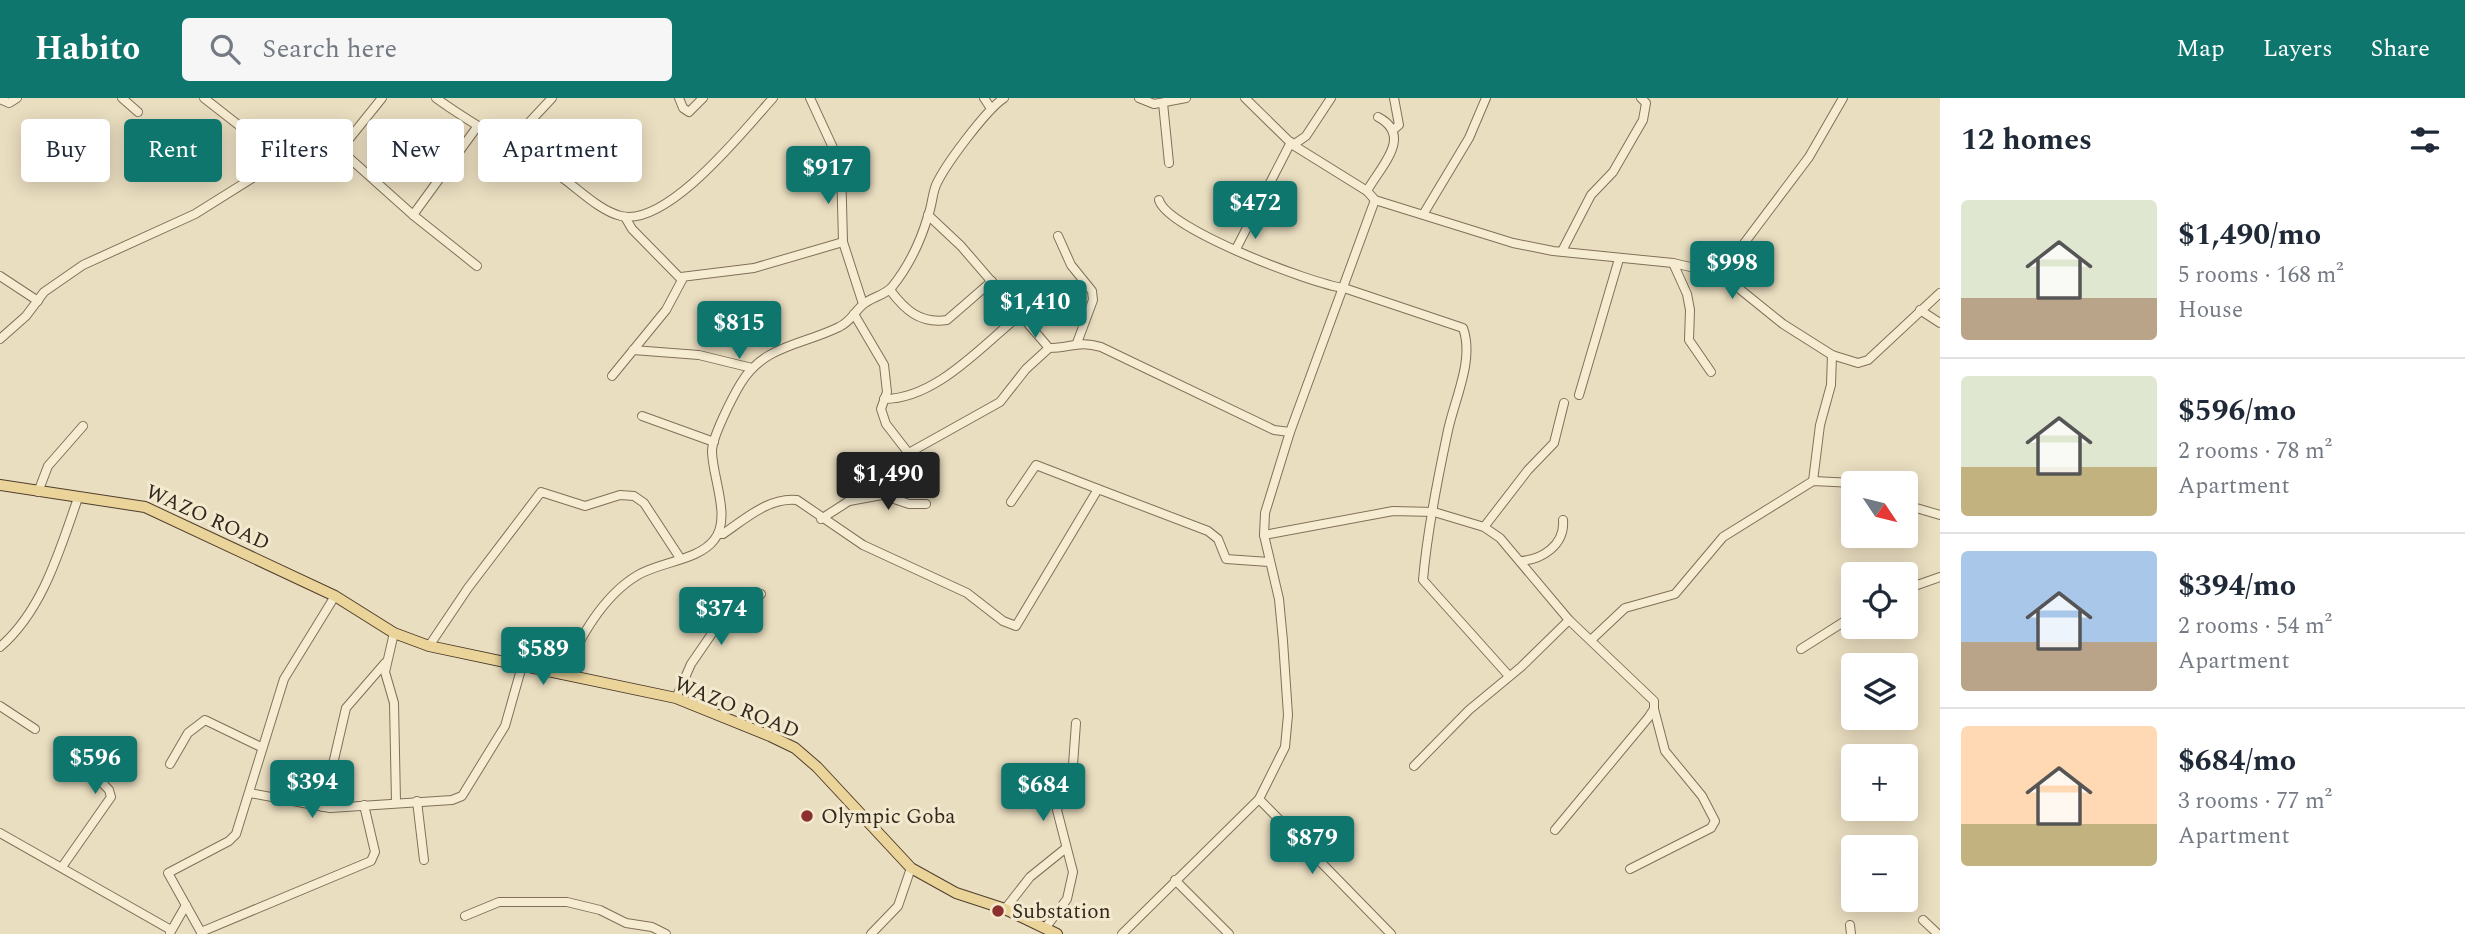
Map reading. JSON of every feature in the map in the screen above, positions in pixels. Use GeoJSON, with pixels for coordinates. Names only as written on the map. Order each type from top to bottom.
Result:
{"type":"FeatureCollection","features":[{"type":"Feature","properties":{"kind":"main road","name":"WAZO ROAD"},"geometry":{"type":"LineString","coordinates":[[0,485],[149,508],[335,596],[394,633],[429,646],[676,698],[794,748],[817,767],[911,868],[956,893],[1005,909],[1057,934]]}},
{"type":"Feature","properties":{"kind":"street"},"geometry":{"type":"LineString","coordinates":[[0,99],[9,103],[17,98]]}},
{"type":"Feature","properties":{"kind":"street"},"geometry":{"type":"LineString","coordinates":[[122,98],[138,112]]}},
{"type":"Feature","properties":{"kind":"street"},"geometry":{"type":"LineString","coordinates":[[204,98],[236,123]]}},
{"type":"Feature","properties":{"kind":"street"},"geometry":{"type":"LineString","coordinates":[[353,134],[382,98]]}},
{"type":"Feature","properties":{"kind":"street"},"geometry":{"type":"LineString","coordinates":[[413,215],[477,127],[437,98]]}},
{"type":"Feature","properties":{"kind":"street"},"geometry":{"type":"LineString","coordinates":[[532,119],[552,98]]}},
{"type":"Feature","properties":{"kind":"street"},"geometry":{"type":"LineString","coordinates":[[679,98],[683,108],[689,112],[703,98]]}},
{"type":"Feature","properties":{"kind":"street"},"geometry":{"type":"LineString","coordinates":[[569,182],[608,211],[625,217],[649,212],[713,167],[774,98]]}},
{"type":"Feature","properties":{"kind":"street"},"geometry":{"type":"LineString","coordinates":[[810,98],[841,165],[843,242],[863,304]]}},
{"type":"Feature","properties":{"kind":"street"},"geometry":{"type":"LineString","coordinates":[[984,98],[990,107]]}},
{"type":"Feature","properties":{"kind":"street"},"geometry":{"type":"LineString","coordinates":[[562,675],[579,641],[616,591],[639,574],[707,547],[718,534],[721,523],[712,451],[740,384],[752,368],[772,351],[842,326],[856,315],[863,304],[890,290],[907,265],[929,215],[937,183],[990,107],[1004,98]]}},
{"type":"Feature","properties":{"kind":"street"},"geometry":{"type":"LineString","coordinates":[[1139,98],[1154,104],[1186,98]]}},
{"type":"Feature","properties":{"kind":"street"},"geometry":{"type":"LineString","coordinates":[[1245,98],[1292,143],[1367,191],[1375,200],[1424,213],[1513,243],[1619,259],[1673,263],[1721,274],[1783,324],[1832,355],[1858,363],[1868,360],[1940,293]]}},
{"type":"Feature","properties":{"kind":"street"},"geometry":{"type":"LineString","coordinates":[[1236,249],[1292,143],[1306,136],[1331,98]]}},
{"type":"Feature","properties":{"kind":"street"},"geometry":{"type":"LineString","coordinates":[[1393,130],[1399,125],[1394,98]]}},
{"type":"Feature","properties":{"kind":"street"},"geometry":{"type":"LineString","coordinates":[[1424,213],[1474,130],[1486,98]]}},
{"type":"Feature","properties":{"kind":"street"},"geometry":{"type":"LineString","coordinates":[[1562,251],[1591,195],[1613,172],[1643,120],[1646,103],[1641,98]]}},
{"type":"Feature","properties":{"kind":"street"},"geometry":{"type":"LineString","coordinates":[[1721,274],[1809,157],[1843,98]]}},
{"type":"Feature","properties":{"kind":"street"},"geometry":{"type":"LineString","coordinates":[[1163,103],[1169,163]]}},
{"type":"Feature","properties":{"kind":"street"},"geometry":{"type":"LineString","coordinates":[[1367,191],[1394,149],[1396,137],[1389,123],[1378,117]]}},
{"type":"Feature","properties":{"kind":"street"},"geometry":{"type":"LineString","coordinates":[[353,160],[413,215],[477,266]]}},
{"type":"Feature","properties":{"kind":"street"},"geometry":{"type":"LineString","coordinates":[[0,339],[26,316],[48,289],[89,262],[195,214],[247,182]]}},
{"type":"Feature","properties":{"kind":"street"},"geometry":{"type":"LineString","coordinates":[[1159,200],[1161,209],[1202,235],[1326,285],[1344,288],[1463,328],[1467,339],[1466,355],[1447,434],[1423,580],[1509,676]]}},
{"type":"Feature","properties":{"kind":"street"},"geometry":{"type":"LineString","coordinates":[[1122,934],[1259,799],[1285,747],[1288,715],[1279,599],[1264,535],[1265,513],[1290,432],[1375,200]]}},
{"type":"Feature","properties":{"kind":"street"},"geometry":{"type":"LineString","coordinates":[[929,215],[992,281],[1019,316],[1049,348],[1065,349],[1083,341],[1101,347],[1274,429],[1290,432]]}},
{"type":"Feature","properties":{"kind":"street"},"geometry":{"type":"LineString","coordinates":[[625,217],[632,229],[681,277]]}},
{"type":"Feature","properties":{"kind":"street"},"geometry":{"type":"LineString","coordinates":[[1058,236],[1071,265],[1092,291],[1093,300],[1077,343]]}},
{"type":"Feature","properties":{"kind":"street"},"geometry":{"type":"LineString","coordinates":[[681,277],[754,268],[843,242]]}},
{"type":"Feature","properties":{"kind":"street"},"geometry":{"type":"LineString","coordinates":[[1579,395],[1619,259]]}},
{"type":"Feature","properties":{"kind":"street"},"geometry":{"type":"LineString","coordinates":[[1673,263],[1688,294],[1689,340],[1711,372]]}},
{"type":"Feature","properties":{"kind":"street"},"geometry":{"type":"LineString","coordinates":[[0,276],[38,301]]}},
{"type":"Feature","properties":{"kind":"street"},"geometry":{"type":"LineString","coordinates":[[612,376],[666,310],[681,277]]}},
{"type":"Feature","properties":{"kind":"street"},"geometry":{"type":"LineString","coordinates":[[890,290],[904,309],[924,320],[937,321],[947,320],[992,281]]}},
{"type":"Feature","properties":{"kind":"street"},"geometry":{"type":"LineString","coordinates":[[1920,310],[1940,323]]}},
{"type":"Feature","properties":{"kind":"street"},"geometry":{"type":"LineString","coordinates":[[854,314],[884,365],[887,392],[881,410],[886,424],[909,455]]}},
{"type":"Feature","properties":{"kind":"street"},"geometry":{"type":"LineString","coordinates":[[884,399],[900,399],[949,373],[1019,316]]}},
{"type":"Feature","properties":{"kind":"street"},"geometry":{"type":"LineString","coordinates":[[821,519],[849,501],[880,471],[1000,402],[1027,369],[1049,348]]}},
{"type":"Feature","properties":{"kind":"street"},"geometry":{"type":"LineString","coordinates":[[633,350],[699,355],[752,368]]}},
{"type":"Feature","properties":{"kind":"street"},"geometry":{"type":"LineString","coordinates":[[1813,481],[1821,425],[1831,385],[1832,355]]}},
{"type":"Feature","properties":{"kind":"street"},"geometry":{"type":"LineString","coordinates":[[1484,527],[1528,470],[1554,443],[1564,403]]}},
{"type":"Feature","properties":{"kind":"street"},"geometry":{"type":"LineString","coordinates":[[642,416],[714,442]]}},
{"type":"Feature","properties":{"kind":"street"},"geometry":{"type":"LineString","coordinates":[[38,492],[48,466],[83,426]]}},
{"type":"Feature","properties":{"kind":"street"},"geometry":{"type":"LineString","coordinates":[[1011,502],[1036,465],[1208,531],[1218,539],[1226,559],[1269,562]]}},
{"type":"Feature","properties":{"kind":"street"},"geometry":{"type":"LineString","coordinates":[[1591,640],[1625,608],[1675,594],[1723,537],[1813,481],[1841,482]]}},
{"type":"Feature","properties":{"kind":"street"},"geometry":{"type":"LineString","coordinates":[[718,534],[723,534],[763,507],[785,499],[797,500],[821,519],[863,545],[967,593],[1003,621],[1016,626],[1098,489]]}},
{"type":"Feature","properties":{"kind":"street"},"geometry":{"type":"LineString","coordinates":[[429,646],[468,587],[541,492],[585,506],[620,495],[634,496],[644,502],[680,558]]}},
{"type":"Feature","properties":{"kind":"street"},"geometry":{"type":"LineString","coordinates":[[849,501],[882,495],[909,504],[926,504]]}},
{"type":"Feature","properties":{"kind":"street"},"geometry":{"type":"LineString","coordinates":[[0,647],[38,598],[58,557],[78,498]]}},
{"type":"Feature","properties":{"kind":"street"},"geometry":{"type":"LineString","coordinates":[[1918,509],[1940,515]]}},
{"type":"Feature","properties":{"kind":"street"},"geometry":{"type":"LineString","coordinates":[[1264,535],[1372,513],[1434,512],[1484,527],[1500,538],[1569,620],[1649,692],[1654,701],[1665,751],[1702,796],[1715,821],[1711,828],[1630,869]]}},
{"type":"Feature","properties":{"kind":"street"},"geometry":{"type":"LineString","coordinates":[[1520,561],[1536,560],[1544,556],[1561,537],[1563,520]]}},
{"type":"Feature","properties":{"kind":"street"},"geometry":{"type":"LineString","coordinates":[[1918,585],[1940,577]]}},
{"type":"Feature","properties":{"kind":"street"},"geometry":{"type":"LineString","coordinates":[[676,698],[691,664],[713,632],[733,621],[761,594]]}},
{"type":"Feature","properties":{"kind":"street"},"geometry":{"type":"LineString","coordinates":[[335,596],[284,679],[261,747],[239,827],[229,841],[169,872],[168,877],[202,933],[371,861],[374,852],[363,805]]}},
{"type":"Feature","properties":{"kind":"street"},"geometry":{"type":"LineString","coordinates":[[1414,766],[1469,709],[1569,620]]}},
{"type":"Feature","properties":{"kind":"street"},"geometry":{"type":"LineString","coordinates":[[1801,649],[1841,624]]}},
{"type":"Feature","properties":{"kind":"street"},"geometry":{"type":"LineString","coordinates":[[394,633],[385,663],[386,680],[394,703],[396,802]]}},
{"type":"Feature","properties":{"kind":"street"},"geometry":{"type":"LineString","coordinates":[[323,807],[346,708],[385,663]]}},
{"type":"Feature","properties":{"kind":"street"},"geometry":{"type":"LineString","coordinates":[[250,793],[323,807],[452,800],[462,796],[474,781],[505,726],[522,666]]}},
{"type":"Feature","properties":{"kind":"street"},"geometry":{"type":"LineString","coordinates":[[0,706],[35,729]]}},
{"type":"Feature","properties":{"kind":"street"},"geometry":{"type":"LineString","coordinates":[[1555,830],[1654,709]]}},
{"type":"Feature","properties":{"kind":"street"},"geometry":{"type":"LineString","coordinates":[[170,764],[188,733],[205,720],[261,747]]}},
{"type":"Feature","properties":{"kind":"street"},"geometry":{"type":"LineString","coordinates":[[1046,927],[1067,899],[1073,865],[1057,810],[1073,765],[1076,723]]}},
{"type":"Feature","properties":{"kind":"street"},"geometry":{"type":"LineString","coordinates":[[62,867],[111,797],[109,790],[76,755]]}},
{"type":"Feature","properties":{"kind":"street"},"geometry":{"type":"LineString","coordinates":[[1259,799],[1391,934]]}},
{"type":"Feature","properties":{"kind":"street"},"geometry":{"type":"LineString","coordinates":[[417,801],[424,860]]}},
{"type":"Feature","properties":{"kind":"street"},"geometry":{"type":"LineString","coordinates":[[0,833],[170,932],[186,905]]}},
{"type":"Feature","properties":{"kind":"street"},"geometry":{"type":"LineString","coordinates":[[1005,909],[1030,877],[1066,848]]}},
{"type":"Feature","properties":{"kind":"street"},"geometry":{"type":"LineString","coordinates":[[871,934],[898,906],[911,868]]}},
{"type":"Feature","properties":{"kind":"street"},"geometry":{"type":"LineString","coordinates":[[1175,880],[1229,934]]}},
{"type":"Feature","properties":{"kind":"street"},"geometry":{"type":"LineString","coordinates":[[465,916],[499,902],[567,902],[600,910],[626,923],[652,927],[666,934]]}},
{"type":"Feature","properties":{"kind":"street"},"geometry":{"type":"LineString","coordinates":[[1923,920],[1938,934]]}},
{"type":"Feature","properties":{"kind":"place","name":"Olympic Goba"},"geometry":{"type":"Point","coordinates":[807,816]}},
{"type":"Feature","properties":{"kind":"place","name":"Substation"},"geometry":{"type":"Point","coordinates":[998,911]}}]}
